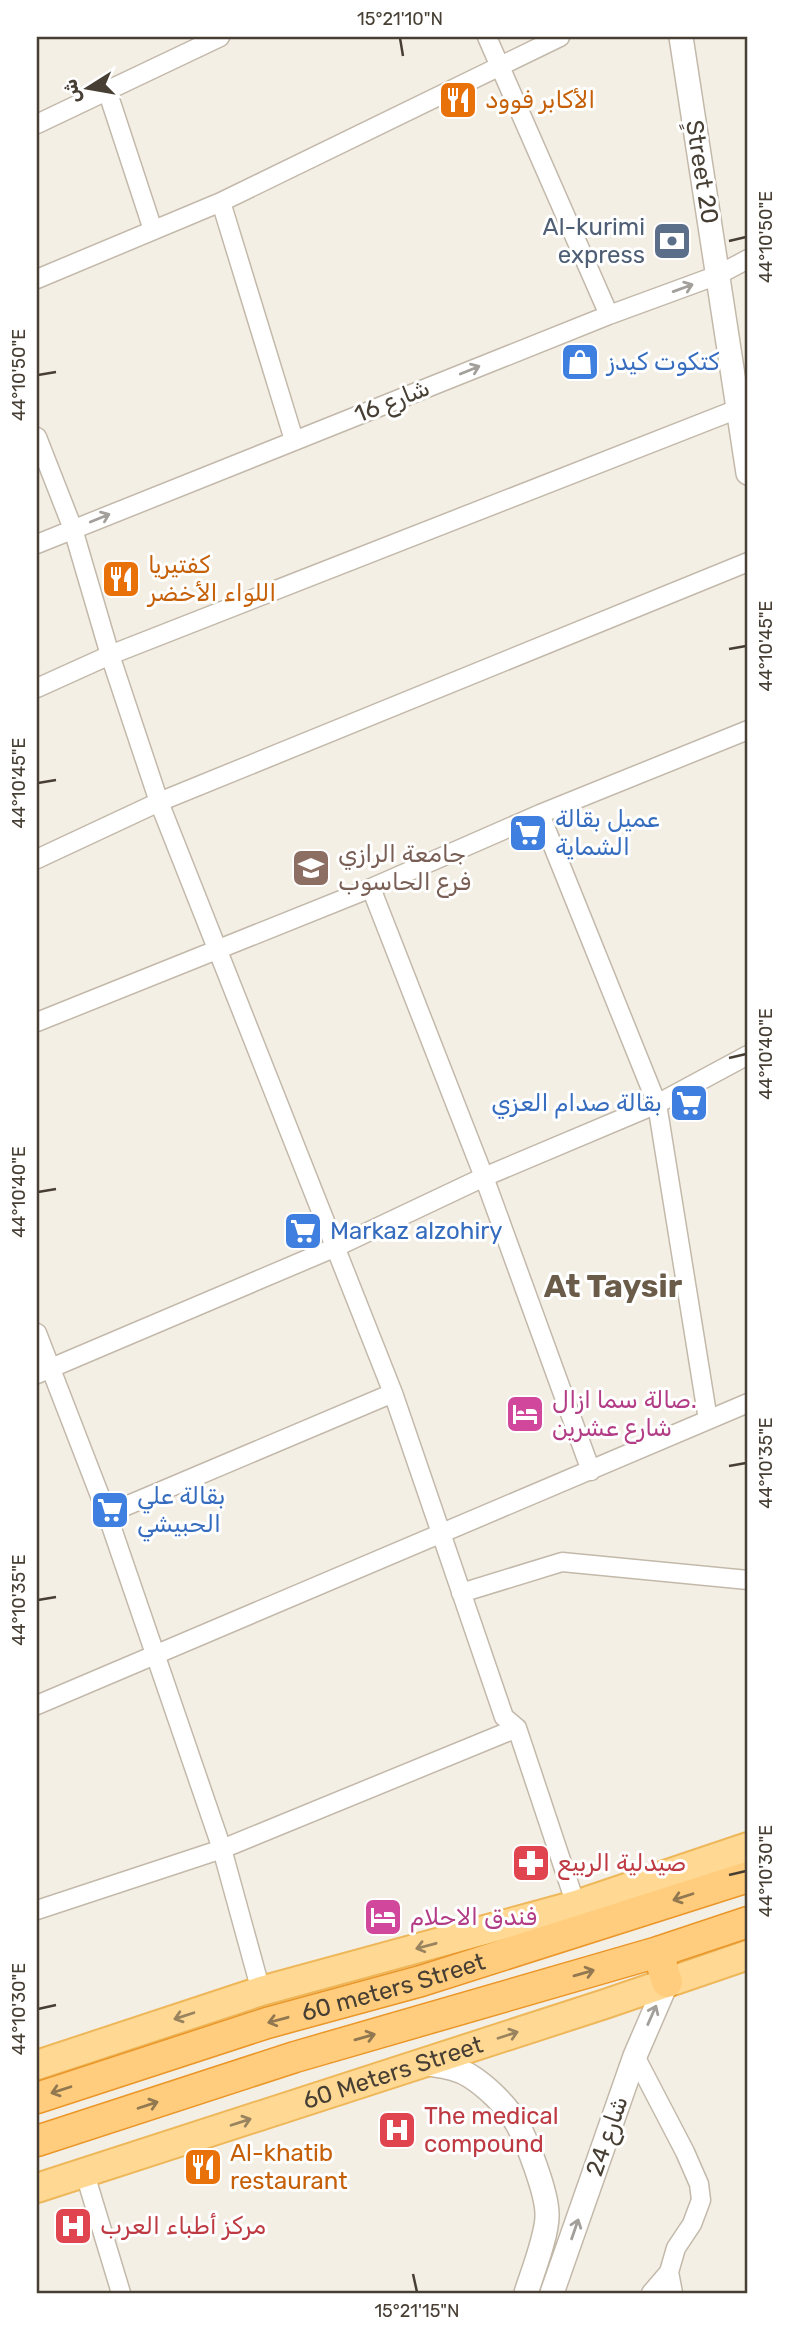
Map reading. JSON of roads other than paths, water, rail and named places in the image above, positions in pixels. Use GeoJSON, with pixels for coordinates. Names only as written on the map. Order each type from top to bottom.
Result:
{"type":"FeatureCollection","features":[{"type":"Feature","properties":{"kind":"highway","name":"60 meters Street"},"geometry":{"type":"LineString","coordinates":[[37,2098],[267,2023],[421,1981],[748,1877]]}},
{"type":"Feature","properties":{"kind":"highway","name":"60 meters Street"},"geometry":{"type":"LineString","coordinates":[[37,2141],[295,2057],[658,1952],[748,1922]]}},
{"type":"Feature","properties":{"kind":"highway"},"geometry":{"type":"LineString","coordinates":[[658,1952],[667,1982]]}},
{"type":"Feature","properties":{"kind":"main road","name":"60 Meters Street"},"geometry":{"type":"LineString","coordinates":[[37,2065],[261,1991],[576,1905],[748,1847]]}},
{"type":"Feature","properties":{"kind":"main road","name":"60 Meters Street"},"geometry":{"type":"LineString","coordinates":[[37,2188],[748,1955]]}},
{"type":"Feature","properties":{"kind":"street"},"geometry":{"type":"LineString","coordinates":[[37,124],[220,37]]}},
{"type":"Feature","properties":{"kind":"street"},"geometry":{"type":"LineString","coordinates":[[487,37],[609,315]]}},
{"type":"Feature","properties":{"kind":"street"},"geometry":{"type":"LineString","coordinates":[[37,279],[221,202],[560,37]]}},
{"type":"Feature","properties":{"kind":"street","name":"ٍStreet 20"},"geometry":{"type":"LineString","coordinates":[[681,37],[718,275],[744,407],[748,473]]}},
{"type":"Feature","properties":{"kind":"street"},"geometry":{"type":"LineString","coordinates":[[107,90],[153,230]]}},
{"type":"Feature","properties":{"kind":"street"},"geometry":{"type":"LineString","coordinates":[[221,202],[294,440]]}},
{"type":"Feature","properties":{"kind":"street","name":"شارع 16"},"geometry":{"type":"LineString","coordinates":[[37,544],[609,315],[718,275],[748,259]]}},
{"type":"Feature","properties":{"kind":"street"},"geometry":{"type":"LineString","coordinates":[[37,688],[110,655],[744,407]]}},
{"type":"Feature","properties":{"kind":"street"},"geometry":{"type":"LineString","coordinates":[[37,438],[73,529],[110,655],[159,802],[393,1393],[504,1717],[517,1728],[576,1905]]}},
{"type":"Feature","properties":{"kind":"street"},"geometry":{"type":"LineString","coordinates":[[37,859],[159,802],[748,562]]}},
{"type":"Feature","properties":{"kind":"street"},"geometry":{"type":"LineString","coordinates":[[37,1022],[371,888],[540,814],[748,730]]}},
{"type":"Feature","properties":{"kind":"street"},"geometry":{"type":"LineString","coordinates":[[540,814],[657,1104],[708,1420]]}},
{"type":"Feature","properties":{"kind":"street"},"geometry":{"type":"LineString","coordinates":[[371,888],[484,1177],[591,1471]]}},
{"type":"Feature","properties":{"kind":"street"},"geometry":{"type":"LineString","coordinates":[[43,1371],[336,1247],[484,1177],[657,1104],[748,1055]]}},
{"type":"Feature","properties":{"kind":"street"},"geometry":{"type":"LineString","coordinates":[[37,1333],[43,1371],[107,1514],[222,1849],[261,1991]]}},
{"type":"Feature","properties":{"kind":"street"},"geometry":{"type":"LineString","coordinates":[[107,1514],[393,1393]]}},
{"type":"Feature","properties":{"kind":"street"},"geometry":{"type":"LineString","coordinates":[[37,1705],[748,1403]]}},
{"type":"Feature","properties":{"kind":"street"},"geometry":{"type":"LineString","coordinates":[[461,1593],[562,1562],[748,1580]]}},
{"type":"Feature","properties":{"kind":"street"},"geometry":{"type":"LineString","coordinates":[[37,1910],[222,1849],[517,1728]]}},
{"type":"Feature","properties":{"kind":"street","name":"شارع 24"},"geometry":{"type":"LineString","coordinates":[[552,2293],[635,2056],[667,1982]]}},
{"type":"Feature","properties":{"kind":"street"},"geometry":{"type":"LineString","coordinates":[[635,2056],[685,2152],[699,2184],[701,2200],[692,2224],[676,2248],[669,2272],[651,2293]]}},
{"type":"Feature","properties":{"kind":"street"},"geometry":{"type":"LineString","coordinates":[[420,2063],[451,2068],[471,2076],[500,2102],[516,2122],[539,2179],[548,2215],[527,2293]]}},
{"type":"Feature","properties":{"kind":"street"},"geometry":{"type":"LineString","coordinates":[[85,2174],[121,2293]]}},
{"type":"Feature","properties":{"kind":"street"},"geometry":{"type":"LineString","coordinates":[[669,2272],[673,2293]]}},
{"type":"Feature","properties":{"kind":"place","name":"الأكابر فوود"},"geometry":{"type":"Point","coordinates":[458,100]}},
{"type":"Feature","properties":{"kind":"place","name":"Al-kurimi express"},"geometry":{"type":"Point","coordinates":[672,241]}},
{"type":"Feature","properties":{"kind":"place","name":"كتكوت كيدز"},"geometry":{"type":"Point","coordinates":[580,362]}},
{"type":"Feature","properties":{"kind":"place","name":"كفتيريا اللواء الأخضر"},"geometry":{"type":"Point","coordinates":[121,579]}},
{"type":"Feature","properties":{"kind":"place","name":"عميل بقالة الشماية"},"geometry":{"type":"Point","coordinates":[528,833]}},
{"type":"Feature","properties":{"kind":"place","name":"جامعة الرازي فرع الحاسوب"},"geometry":{"type":"Point","coordinates":[311,868]}},
{"type":"Feature","properties":{"kind":"place","name":"بقالة صدام العزي"},"geometry":{"type":"Point","coordinates":[689,1103]}},
{"type":"Feature","properties":{"kind":"place","name":"Markaz alzohiry"},"geometry":{"type":"Point","coordinates":[303,1231]}},
{"type":"Feature","properties":{"kind":"place","name":"صالة سما ازال. شارع عشرين"},"geometry":{"type":"Point","coordinates":[525,1414]}},
{"type":"Feature","properties":{"kind":"place","name":"بقالة علي الحبيشي"},"geometry":{"type":"Point","coordinates":[110,1510]}},
{"type":"Feature","properties":{"kind":"place","name":"صيدلية الربيع"},"geometry":{"type":"Point","coordinates":[531,1863]}},
{"type":"Feature","properties":{"kind":"place","name":"فندق الاحلام"},"geometry":{"type":"Point","coordinates":[383,1917]}},
{"type":"Feature","properties":{"kind":"place","name":"The medical compound"},"geometry":{"type":"Point","coordinates":[397,2130]}},
{"type":"Feature","properties":{"kind":"place","name":"Al-khatib restaurant"},"geometry":{"type":"Point","coordinates":[203,2167]}},
{"type":"Feature","properties":{"kind":"place","name":"مركز أطباء العرب"},"geometry":{"type":"Point","coordinates":[73,2226]}},
{"type":"Feature","properties":{"kind":"district","name":"At Taysir"},"geometry":{"type":"Point","coordinates":[613,1286]}}]}
